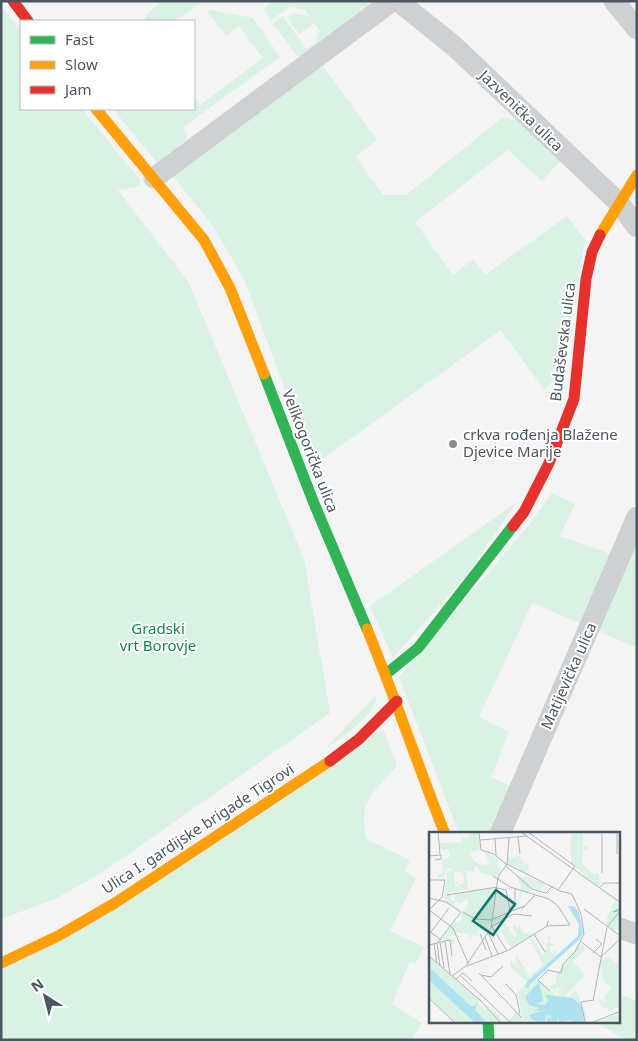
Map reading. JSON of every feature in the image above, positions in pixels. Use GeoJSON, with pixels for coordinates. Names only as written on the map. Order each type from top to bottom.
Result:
{"type":"FeatureCollection","features":[{"type":"Feature","properties":{"kind":"street"},"geometry":{"type":"LineString","coordinates":[[13,1],[27,20]]}},
{"type":"Feature","properties":{"kind":"street"},"geometry":{"type":"LineString","coordinates":[[154,178],[392,1]]}},
{"type":"Feature","properties":{"kind":"street","name":"Jazvenička ulica"},"geometry":{"type":"LineString","coordinates":[[398,1],[454,46],[620,203],[637,227]]}},
{"type":"Feature","properties":{"kind":"street"},"geometry":{"type":"LineString","coordinates":[[614,1],[637,29]]}},
{"type":"Feature","properties":{"kind":"street","name":"Velikogorička ulica"},"geometry":{"type":"LineString","coordinates":[[97,110],[204,240],[230,288],[313,501],[397,701],[425,784],[444,832]]}},
{"type":"Feature","properties":{"kind":"street","name":"Budaševska ulica"},"geometry":{"type":"LineString","coordinates":[[386,674],[418,648],[483,568],[524,512],[548,463],[574,399],[585,288],[592,252],[606,222],[637,175]]}},
{"type":"Feature","properties":{"kind":"street","name":"Matijevička ulica"},"geometry":{"type":"LineString","coordinates":[[501,832],[637,518]]}},
{"type":"Feature","properties":{"kind":"street","name":"Ulica I. gardijske brigade Tigrovi"},"geometry":{"type":"LineString","coordinates":[[1,963],[38,945],[91,915],[254,811],[362,736],[382,719],[397,701]]}},
{"type":"Feature","properties":{"kind":"street"},"geometry":{"type":"LineString","coordinates":[[620,928],[637,934]]}},
{"type":"Feature","properties":{"kind":"green space"},"geometry":{"type":"Polygon","coordinates":[[[162,1],[205,1],[176,20],[144,20],[150,11],[162,1]]]}},
{"type":"Feature","properties":{"kind":"green space"},"geometry":{"type":"Polygon","coordinates":[[[273,1],[370,1],[369,10],[302,58],[297,56],[273,23],[283,16],[306,49],[316,42],[317,34],[320,31],[314,23],[299,34],[287,17],[294,13],[309,16],[305,9],[293,8],[291,6],[271,20],[263,9],[273,1]]]}},
{"type":"Feature","properties":{"kind":"green space","name":"Gradski vrt Borovje"},"geometry":{"type":"Polygon","coordinates":[[[1,6],[20,31],[20,110],[83,110],[141,181],[139,186],[118,190],[189,283],[304,559],[330,713],[103,872],[55,899],[1,919],[1,6]]]}},
{"type":"Feature","properties":{"kind":"green space"},"geometry":{"type":"Polygon","coordinates":[[[210,10],[253,18],[280,57],[183,127],[188,137],[158,164],[114,110],[195,110],[195,98],[200,105],[263,58],[239,26],[226,36],[208,12],[210,10]]]}},
{"type":"Feature","properties":{"kind":"green space"},"geometry":{"type":"Polygon","coordinates":[[[322,65],[377,140],[356,157],[383,195],[406,195],[502,118],[519,121],[561,160],[542,181],[508,150],[415,222],[453,275],[473,259],[485,275],[567,216],[585,240],[564,372],[544,390],[501,330],[313,466],[245,281],[213,226],[172,175],[322,65]]]}},
{"type":"Feature","properties":{"kind":"green space"},"geometry":{"type":"Polygon","coordinates":[[[552,493],[575,504],[560,536],[611,554],[580,623],[532,603],[479,717],[509,732],[491,777],[510,786],[489,832],[459,832],[399,677],[529,525],[552,493]]]}},
{"type":"Feature","properties":{"kind":"green space"},"geometry":{"type":"Polygon","coordinates":[[[517,502],[465,577],[393,658],[370,606],[517,502]]]}},
{"type":"Feature","properties":{"kind":"green space"},"geometry":{"type":"Polygon","coordinates":[[[637,536],[637,648],[598,631],[637,536]]]}},
{"type":"Feature","properties":{"kind":"green space"},"geometry":{"type":"Polygon","coordinates":[[[376,695],[375,702],[365,718],[325,749],[376,695]]]}},
{"type":"Feature","properties":{"kind":"green space"},"geometry":{"type":"Polygon","coordinates":[[[383,729],[397,766],[370,798],[364,815],[364,826],[366,839],[410,860],[405,871],[416,878],[390,931],[424,947],[416,963],[410,961],[392,1004],[422,1023],[411,1040],[1,1040],[1,968],[383,729]]]}},
{"type":"Feature","properties":{"kind":"green space"},"geometry":{"type":"Polygon","coordinates":[[[620,994],[637,1001],[637,1040],[626,1040],[598,1024],[620,1024],[620,994]]]}},
{"type":"Feature","properties":{"kind":"traffic: fast"},"geometry":{"type":"LineString","coordinates":[[264,374],[313,501],[367,629]]}},
{"type":"Feature","properties":{"kind":"traffic: fast"},"geometry":{"type":"LineString","coordinates":[[386,674],[418,648],[513,526]]}},
{"type":"Feature","properties":{"kind":"traffic: fast"},"geometry":{"type":"LineString","coordinates":[[488,1024],[489,1040]]}},
{"type":"Feature","properties":{"kind":"traffic: slow"},"geometry":{"type":"LineString","coordinates":[[97,110],[204,240],[230,288],[264,374]]}},
{"type":"Feature","properties":{"kind":"traffic: slow"},"geometry":{"type":"LineString","coordinates":[[600,235],[637,175]]}},
{"type":"Feature","properties":{"kind":"traffic: slow"},"geometry":{"type":"LineString","coordinates":[[367,629],[444,832]]}},
{"type":"Feature","properties":{"kind":"traffic: slow"},"geometry":{"type":"LineString","coordinates":[[1,963],[58,936],[115,903],[330,761]]}},
{"type":"Feature","properties":{"kind":"traffic: jam"},"geometry":{"type":"LineString","coordinates":[[13,1],[27,20]]}},
{"type":"Feature","properties":{"kind":"traffic: jam"},"geometry":{"type":"LineString","coordinates":[[513,526],[524,512],[549,463],[574,399],[586,279],[592,252],[600,235]]}},
{"type":"Feature","properties":{"kind":"traffic: jam"},"geometry":{"type":"LineString","coordinates":[[330,761],[359,739],[397,701]]}},
{"type":"Feature","properties":{"kind":"place","name":"crkva rođenja Blažene Djevice Marije"},"geometry":{"type":"Point","coordinates":[453,444]}}]}
